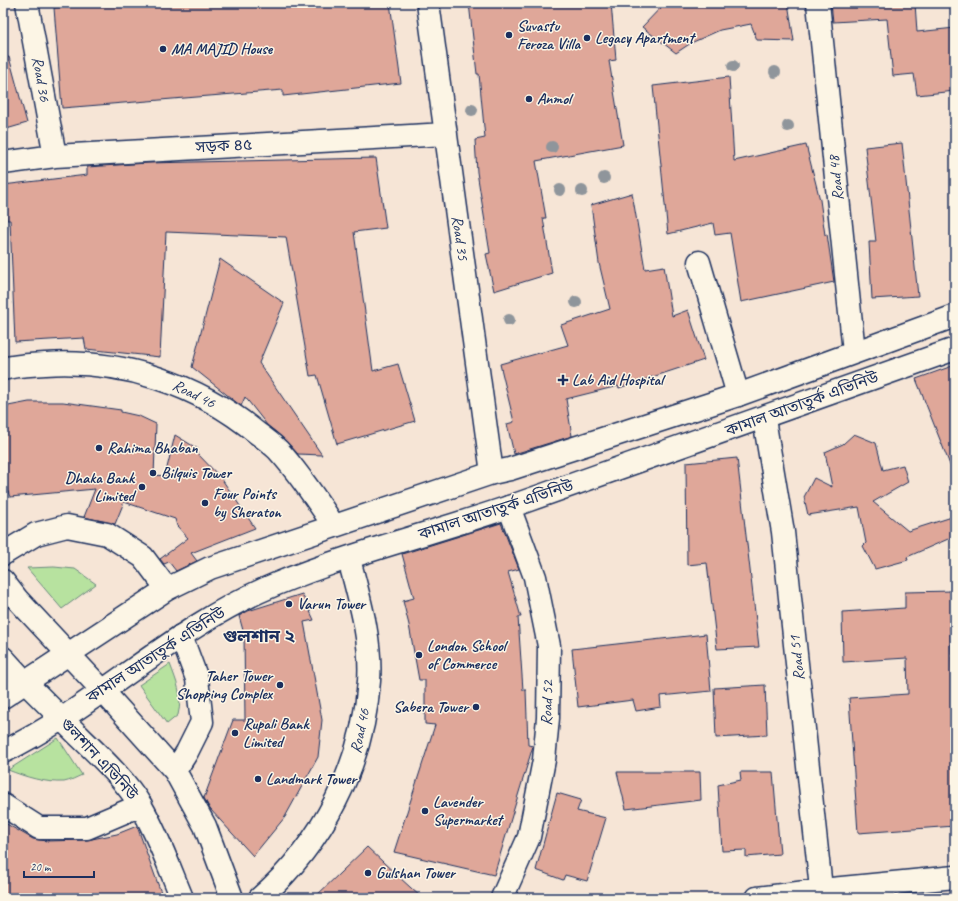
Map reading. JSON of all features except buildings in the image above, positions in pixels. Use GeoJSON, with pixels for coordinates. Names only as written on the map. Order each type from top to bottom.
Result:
{"type":"FeatureCollection","features":[{"type":"Feature","properties":{"kind":"street","name":"Road 36"},"geometry":{"type":"LineString","coordinates":[[27,3],[54,156]]}},
{"type":"Feature","properties":{"kind":"street","name":"Road 35"},"geometry":{"type":"LineString","coordinates":[[428,3],[492,473]]}},
{"type":"Feature","properties":{"kind":"street","name":"Road 48"},"geometry":{"type":"LineString","coordinates":[[818,3],[854,352]]}},
{"type":"Feature","properties":{"kind":"street","name":"সড়ক ৪৫"},"geometry":{"type":"LineString","coordinates":[[3,163],[54,156],[446,134]]}},
{"type":"Feature","properties":{"kind":"street"},"geometry":{"type":"LineString","coordinates":[[699,262],[738,395]]}},
{"type":"Feature","properties":{"kind":"street","name":"কামাল আতাতুর্ক এভিনিউ"},"geometry":{"type":"LineString","coordinates":[[3,697],[67,653],[166,589],[210,568],[492,473],[510,469],[738,395],[955,316]]}},
{"type":"Feature","properties":{"kind":"street","name":"কামাল আতাতুর্ক এভিনিউ"},"geometry":{"type":"LineString","coordinates":[[3,752],[61,718],[181,636],[236,602],[273,585],[509,507],[764,419],[955,349]]}},
{"type":"Feature","properties":{"kind":"street","name":"Road 46"},"geometry":{"type":"LineString","coordinates":[[3,369],[12,366],[59,363],[108,365],[154,376],[199,394],[241,419],[277,450],[308,487],[334,526]]}},
{"type":"Feature","properties":{"kind":"street","name":"Road 51"},"geometry":{"type":"LineString","coordinates":[[764,419],[783,532],[822,894]]}},
{"type":"Feature","properties":{"kind":"street","name":"Road 52"},"geometry":{"type":"LineString","coordinates":[[502,898],[529,838],[544,760],[548,718],[549,646],[535,577],[509,507]]}},
{"type":"Feature","properties":{"kind":"street"},"geometry":{"type":"LineString","coordinates":[[3,554],[36,534],[67,526],[107,534],[143,557],[166,589]]}},
{"type":"Feature","properties":{"kind":"street","name":"Road 46"},"geometry":{"type":"LineString","coordinates":[[260,898],[288,870],[315,837],[336,803],[352,764],[361,731],[369,681],[367,641],[359,598],[349,559]]}},
{"type":"Feature","properties":{"kind":"street"},"geometry":{"type":"LineString","coordinates":[[3,581],[175,771],[204,826],[232,898]]}},
{"type":"Feature","properties":{"kind":"street"},"geometry":{"type":"LineString","coordinates":[[175,771],[187,752],[202,722],[197,679],[181,636]]}},
{"type":"Feature","properties":{"kind":"street","name":"গুলশান এভিনিউ"},"geometry":{"type":"LineString","coordinates":[[3,658],[124,783],[141,805],[153,828],[182,898]]}},
{"type":"Feature","properties":{"kind":"street"},"geometry":{"type":"LineString","coordinates":[[3,805],[39,828],[87,828],[141,805]]}},
{"type":"Feature","properties":{"kind":"street"},"geometry":{"type":"LineString","coordinates":[[757,898],[822,894],[955,877]]}},
{"type":"Feature","properties":{"kind":"green space"},"geometry":{"type":"Polygon","coordinates":[[[54,567],[75,569],[96,584],[62,609],[27,568],[54,567]]]}},
{"type":"Feature","properties":{"kind":"green space"},"geometry":{"type":"Polygon","coordinates":[[[170,664],[180,695],[180,701],[178,715],[167,724],[139,685],[170,664]]]}},
{"type":"Feature","properties":{"kind":"green space"},"geometry":{"type":"Polygon","coordinates":[[[58,738],[82,775],[64,782],[50,782],[8,770],[58,738]]]}},
{"type":"Feature","properties":{"kind":"place","name":"Suvastu Feroza Villa"},"geometry":{"type":"Point","coordinates":[509,35]}},
{"type":"Feature","properties":{"kind":"place","name":"Legacy Apartment"},"geometry":{"type":"Point","coordinates":[587,38]}},
{"type":"Feature","properties":{"kind":"place","name":"MA MAJID House"},"geometry":{"type":"Point","coordinates":[163,49]}},
{"type":"Feature","properties":{"kind":"place","name":"Anmol"},"geometry":{"type":"Point","coordinates":[529,99]}},
{"type":"Feature","properties":{"kind":"place","name":"Lab Aid Hospital"},"geometry":{"type":"Point","coordinates":[563,380]}},
{"type":"Feature","properties":{"kind":"place","name":"Rahima Bhaban"},"geometry":{"type":"Point","coordinates":[99,448]}},
{"type":"Feature","properties":{"kind":"place","name":"Bilquis Tower"},"geometry":{"type":"Point","coordinates":[153,473]}},
{"type":"Feature","properties":{"kind":"place","name":"Dhaka Bank Limited"},"geometry":{"type":"Point","coordinates":[142,487]}},
{"type":"Feature","properties":{"kind":"place","name":"Four Points by Sheraton"},"geometry":{"type":"Point","coordinates":[205,503]}},
{"type":"Feature","properties":{"kind":"place","name":"Varun Tower"},"geometry":{"type":"Point","coordinates":[289,604]}},
{"type":"Feature","properties":{"kind":"place","name":"London School of Commerce"},"geometry":{"type":"Point","coordinates":[419,655]}},
{"type":"Feature","properties":{"kind":"place","name":"Taher Tower Shopping Complex"},"geometry":{"type":"Point","coordinates":[280,685]}},
{"type":"Feature","properties":{"kind":"place","name":"Sabera Tower"},"geometry":{"type":"Point","coordinates":[476,707]}},
{"type":"Feature","properties":{"kind":"place","name":"Rupali Bank Limited"},"geometry":{"type":"Point","coordinates":[235,733]}},
{"type":"Feature","properties":{"kind":"place","name":"Landmark Tower"},"geometry":{"type":"Point","coordinates":[258,779]}},
{"type":"Feature","properties":{"kind":"place","name":"Lavender Supermarket"},"geometry":{"type":"Point","coordinates":[425,811]}},
{"type":"Feature","properties":{"kind":"place","name":"Gulshan Tower"},"geometry":{"type":"Point","coordinates":[368,873]}},
{"type":"Feature","properties":{"kind":"district","name":"গুলশান ২"},"geometry":{"type":"Point","coordinates":[259,636]}}]}
